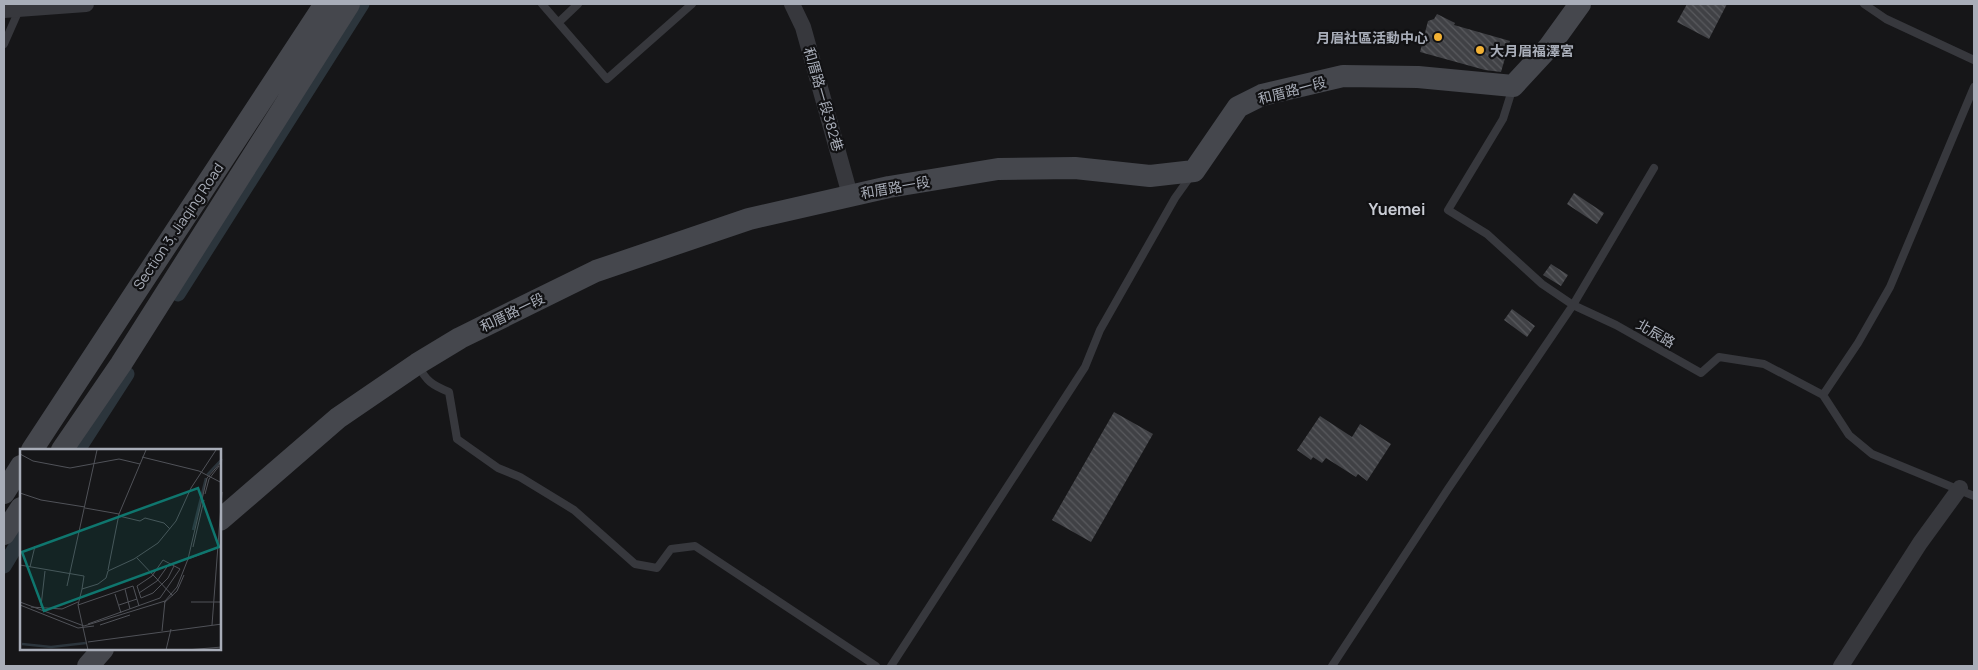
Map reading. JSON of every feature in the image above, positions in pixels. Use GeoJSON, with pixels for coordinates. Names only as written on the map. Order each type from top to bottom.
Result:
{"type":"FeatureCollection","features":[{"type":"Feature","properties":{"kind":"street"},"geometry":{"type":"LineString","coordinates":[[15,8],[86,4]]}},
{"type":"Feature","properties":{"kind":"street","name":"Section 3, Jiaqing Road"},"geometry":{"type":"LineString","coordinates":[[33,449],[325,4]]}},
{"type":"Feature","properties":{"kind":"street","name":"Section 3, Jiaqing Road"},"geometry":{"type":"LineString","coordinates":[[63,449],[121,364],[350,4]]}},
{"type":"Feature","properties":{"kind":"street","name":"和厝路一段382巷"},"geometry":{"type":"LineString","coordinates":[[792,4],[805,36],[850,195]]}},
{"type":"Feature","properties":{"kind":"street"},"geometry":{"type":"LineString","coordinates":[[1513,86],[1549,47],[1580,4]]}},
{"type":"Feature","properties":{"kind":"street","name":"和厝路一段"},"geometry":{"type":"LineString","coordinates":[[221,519],[338,418],[417,364],[460,338],[596,271],[749,219],[850,195],[998,169],[1075,168],[1150,176],[1194,171],[1238,107],[1262,95],[1343,76],[1418,76],[1513,86]]}},
{"type":"Feature","properties":{"kind":"street"},"geometry":{"type":"LineString","coordinates":[[4,493],[20,468]]}},
{"type":"Feature","properties":{"kind":"street"},"geometry":{"type":"LineString","coordinates":[[1841,666],[1920,543],[1967,492]]}},
{"type":"Feature","properties":{"kind":"street"},"geometry":{"type":"LineString","coordinates":[[4,534],[20,510]]}},
{"type":"Feature","properties":{"kind":"street"},"geometry":{"type":"LineString","coordinates":[[88,666],[102,650]]}},
{"type":"Feature","properties":{"kind":"lane"},"geometry":{"type":"LineString","coordinates":[[542,4],[560,22],[607,79],[692,4]]}},
{"type":"Feature","properties":{"kind":"lane"},"geometry":{"type":"LineString","coordinates":[[560,22],[578,4]]}},
{"type":"Feature","properties":{"kind":"lane"},"geometry":{"type":"LineString","coordinates":[[1864,4],[1886,19],[1974,60]]}},
{"type":"Feature","properties":{"kind":"lane"},"geometry":{"type":"LineString","coordinates":[[4,44],[15,8]]}},
{"type":"Feature","properties":{"kind":"lane","name":"北辰路"},"geometry":{"type":"LineString","coordinates":[[1513,86],[1503,119],[1448,210],[1487,234],[1542,284],[1572,305],[1616,325],[1701,373],[1719,357],[1764,364],[1824,395]]}},
{"type":"Feature","properties":{"kind":"lane"},"geometry":{"type":"LineString","coordinates":[[1967,492],[1872,454],[1849,436],[1824,395],[1858,343],[1890,287],[1974,87]]}},
{"type":"Feature","properties":{"kind":"lane"},"geometry":{"type":"LineString","coordinates":[[1332,666],[1453,481],[1572,305],[1654,168]]}},
{"type":"Feature","properties":{"kind":"lane"},"geometry":{"type":"LineString","coordinates":[[890,666],[1085,367],[1100,330],[1175,198],[1194,171]]}},
{"type":"Feature","properties":{"kind":"lane"},"geometry":{"type":"LineString","coordinates":[[417,364],[425,379],[436,387],[449,392],[457,439],[498,468],[520,477],[574,510],[635,564],[658,568],[671,549],[695,546],[876,666]]}},
{"type":"Feature","properties":{"kind":"building"},"geometry":{"type":"Polygon","coordinates":[[[1687,4],[1727,4],[1709,39],[1677,22],[1687,4]]]}},
{"type":"Feature","properties":{"kind":"building","name":"大月眉福澤宮"},"geometry":{"type":"Polygon","coordinates":[[[1437,14],[1455,23],[1454,25],[1510,41],[1501,72],[1485,70],[1420,52],[1428,21],[1434,19],[1437,14]]]}},
{"type":"Feature","properties":{"kind":"building"},"geometry":{"type":"Polygon","coordinates":[[[1574,193],[1604,213],[1597,224],[1567,204],[1574,193]]]}},
{"type":"Feature","properties":{"kind":"building"},"geometry":{"type":"Polygon","coordinates":[[[1551,264],[1568,275],[1561,286],[1543,275],[1551,264]]]}},
{"type":"Feature","properties":{"kind":"building"},"geometry":{"type":"Polygon","coordinates":[[[1512,309],[1535,326],[1527,337],[1504,320],[1512,309]]]}},
{"type":"Feature","properties":{"kind":"building"},"geometry":{"type":"Polygon","coordinates":[[[1114,412],[1153,434],[1091,542],[1052,520],[1114,412]]]}},
{"type":"Feature","properties":{"kind":"building"},"geometry":{"type":"Polygon","coordinates":[[[1320,416],[1352,437],[1360,424],[1391,444],[1367,481],[1358,474],[1356,477],[1326,458],[1322,463],[1313,457],[1311,460],[1297,450],[1320,416]]]}},
{"type":"Feature","properties":{"kind":"waterway"},"geometry":{"type":"LineString","coordinates":[[178,294],[362,4]]}},
{"type":"Feature","properties":{"kind":"waterway"},"geometry":{"type":"LineString","coordinates":[[79,449],[127,374]]}},
{"type":"Feature","properties":{"kind":"waterway"},"geometry":{"type":"LineString","coordinates":[[4,566],[20,540]]}},
{"type":"Feature","properties":{"kind":"place","name":"月眉社區活動中心"},"geometry":{"type":"Point","coordinates":[1438,37]}},
{"type":"Feature","properties":{"kind":"place","name":"大月眉福澤宮"},"geometry":{"type":"Point","coordinates":[1480,50]}},
{"type":"Feature","properties":{"kind":"district","name":"Yuemei"},"geometry":{"type":"Point","coordinates":[1397,209]}}]}
